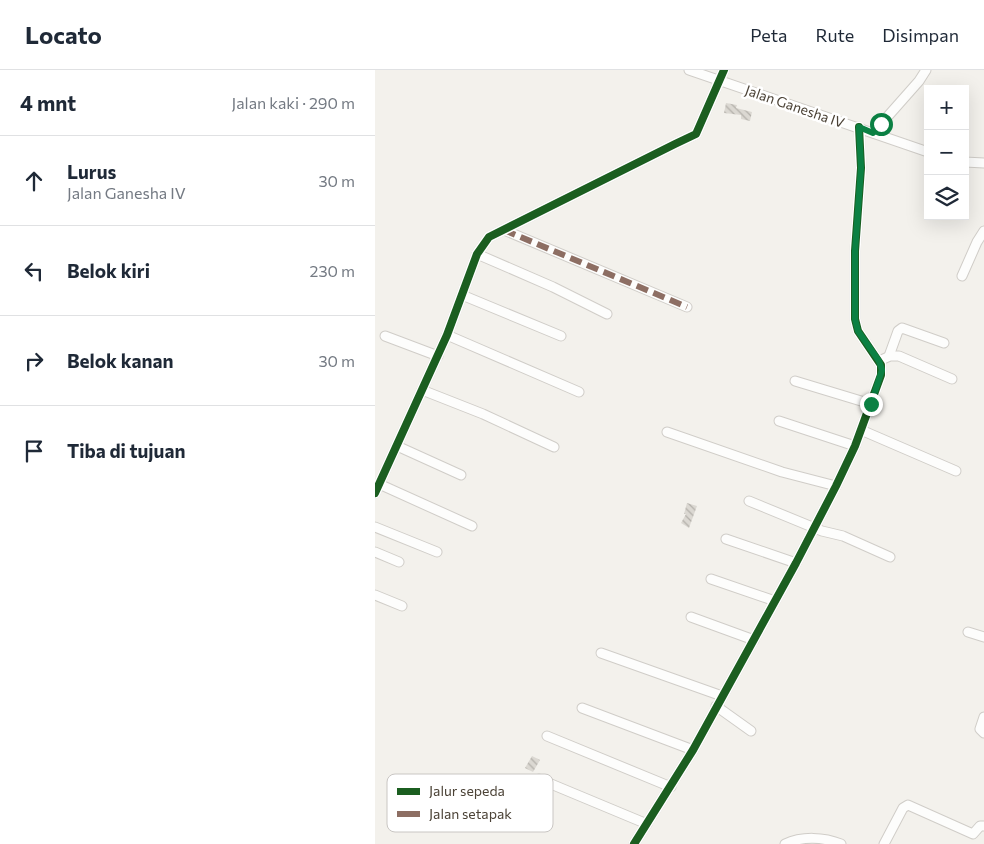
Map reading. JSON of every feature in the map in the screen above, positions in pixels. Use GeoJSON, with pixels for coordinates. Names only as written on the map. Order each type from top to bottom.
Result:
{"type":"FeatureCollection","features":[{"type":"Feature","properties":{"kind":"street","name":"Jalan Ganesha IV"},"geometry":{"type":"LineString","coordinates":[[689,70],[924,151]]}},
{"type":"Feature","properties":{"kind":"street"},"geometry":{"type":"LineString","coordinates":[[472,526],[377,488],[447,335],[477,254],[489,236],[675,144],[695,136],[724,70]]}},
{"type":"Feature","properties":{"kind":"street"},"geometry":{"type":"LineString","coordinates":[[873,133],[919,82],[926,70]]}},
{"type":"Feature","properties":{"kind":"street"},"geometry":{"type":"LineString","coordinates":[[634,844],[693,750],[796,563],[855,446],[881,374],[881,365],[858,331],[855,319],[855,251],[861,168],[859,127]]}},
{"type":"Feature","properties":{"kind":"street"},"geometry":{"type":"LineString","coordinates":[[969,162],[983,163],[984,152]]}},
{"type":"Feature","properties":{"kind":"street"},"geometry":{"type":"LineString","coordinates":[[504,230],[687,307]]}},
{"type":"Feature","properties":{"kind":"street"},"geometry":{"type":"LineString","coordinates":[[962,276],[984,231]]}},
{"type":"Feature","properties":{"kind":"street"},"geometry":{"type":"LineString","coordinates":[[477,254],[553,287],[607,314]]}},
{"type":"Feature","properties":{"kind":"street"},"geometry":{"type":"LineString","coordinates":[[462,295],[561,336]]}},
{"type":"Feature","properties":{"kind":"street"},"geometry":{"type":"LineString","coordinates":[[889,356],[898,331],[902,328],[944,343]]}},
{"type":"Feature","properties":{"kind":"street"},"geometry":{"type":"LineString","coordinates":[[447,335],[579,392]]}},
{"type":"Feature","properties":{"kind":"street"},"geometry":{"type":"LineString","coordinates":[[385,336],[437,356]]}},
{"type":"Feature","properties":{"kind":"street"},"geometry":{"type":"LineString","coordinates":[[879,361],[889,356],[905,357],[952,379]]}},
{"type":"Feature","properties":{"kind":"street"},"geometry":{"type":"LineString","coordinates":[[795,381],[871,404]]}},
{"type":"Feature","properties":{"kind":"street"},"geometry":{"type":"LineString","coordinates":[[422,390],[483,414],[554,447]]}},
{"type":"Feature","properties":{"kind":"street"},"geometry":{"type":"LineString","coordinates":[[779,421],[855,446]]}},
{"type":"Feature","properties":{"kind":"street"},"geometry":{"type":"LineString","coordinates":[[861,430],[957,471]]}},
{"type":"Feature","properties":{"kind":"street"},"geometry":{"type":"LineString","coordinates":[[667,432],[782,472],[836,486]]}},
{"type":"Feature","properties":{"kind":"street"},"geometry":{"type":"LineString","coordinates":[[397,446],[461,475]]}},
{"type":"Feature","properties":{"kind":"street"},"geometry":{"type":"LineString","coordinates":[[749,501],[814,528],[843,536],[890,557]]}},
{"type":"Feature","properties":{"kind":"street"},"geometry":{"type":"LineString","coordinates":[[375,527],[437,552]]}},
{"type":"Feature","properties":{"kind":"street"},"geometry":{"type":"LineString","coordinates":[[725,539],[796,563]]}},
{"type":"Feature","properties":{"kind":"street"},"geometry":{"type":"LineString","coordinates":[[375,552],[399,562]]}},
{"type":"Feature","properties":{"kind":"street"},"geometry":{"type":"LineString","coordinates":[[711,579],[775,601]]}},
{"type":"Feature","properties":{"kind":"street"},"geometry":{"type":"LineString","coordinates":[[375,596],[402,606]]}},
{"type":"Feature","properties":{"kind":"street"},"geometry":{"type":"LineString","coordinates":[[691,617],[753,640]]}},
{"type":"Feature","properties":{"kind":"street"},"geometry":{"type":"LineString","coordinates":[[967,632],[984,637]]}},
{"type":"Feature","properties":{"kind":"street"},"geometry":{"type":"LineString","coordinates":[[601,653],[722,696]]}},
{"type":"Feature","properties":{"kind":"street"},"geometry":{"type":"LineString","coordinates":[[717,706],[751,731]]}},
{"type":"Feature","properties":{"kind":"street"},"geometry":{"type":"LineString","coordinates":[[582,708],[693,750]]}},
{"type":"Feature","properties":{"kind":"street"},"geometry":{"type":"LineString","coordinates":[[984,717],[980,729],[984,733]]}},
{"type":"Feature","properties":{"kind":"street"},"geometry":{"type":"LineString","coordinates":[[547,736],[671,787]]}},
{"type":"Feature","properties":{"kind":"street"},"geometry":{"type":"LineString","coordinates":[[553,785],[647,824]]}},
{"type":"Feature","properties":{"kind":"street"},"geometry":{"type":"LineString","coordinates":[[884,844],[903,808],[908,805],[973,834],[980,826],[984,826]]}},
{"type":"Feature","properties":{"kind":"street"},"geometry":{"type":"LineString","coordinates":[[785,844],[807,839],[829,840],[841,844]]}},
{"type":"Feature","properties":{"kind":"building"},"geometry":{"type":"Polygon","coordinates":[[[726,103],[737,105],[736,108],[752,112],[750,121],[741,119],[741,115],[724,113],[726,103]]]}},
{"type":"Feature","properties":{"kind":"building"},"geometry":{"type":"Polygon","coordinates":[[[687,503],[697,506],[689,528],[681,523],[686,514],[684,514],[687,503]]]}},
{"type":"Feature","properties":{"kind":"building"},"geometry":{"type":"Polygon","coordinates":[[[532,756],[540,760],[533,772],[525,768],[532,756]]]}},
{"type":"Feature","properties":{"kind":"marked path"},"geometry":{"type":"LineString","coordinates":[[504,230],[687,307]]}},
{"type":"Feature","properties":{"kind":"cycle path"},"geometry":{"type":"LineString","coordinates":[[375,493],[447,335],[477,254],[489,237],[696,134],[724,70]]}},
{"type":"Feature","properties":{"kind":"cycle path"},"geometry":{"type":"LineString","coordinates":[[634,844],[693,750],[796,563],[855,446],[881,375],[881,365],[858,331],[855,319],[855,251],[861,168],[859,127]]}},
{"type":"Feature","properties":{"kind":"route"},"geometry":{"type":"LineString","coordinates":[[871,404],[882,370],[879,361],[858,331],[855,319],[855,251],[861,168],[859,127],[873,133],[881,124]]}}]}
